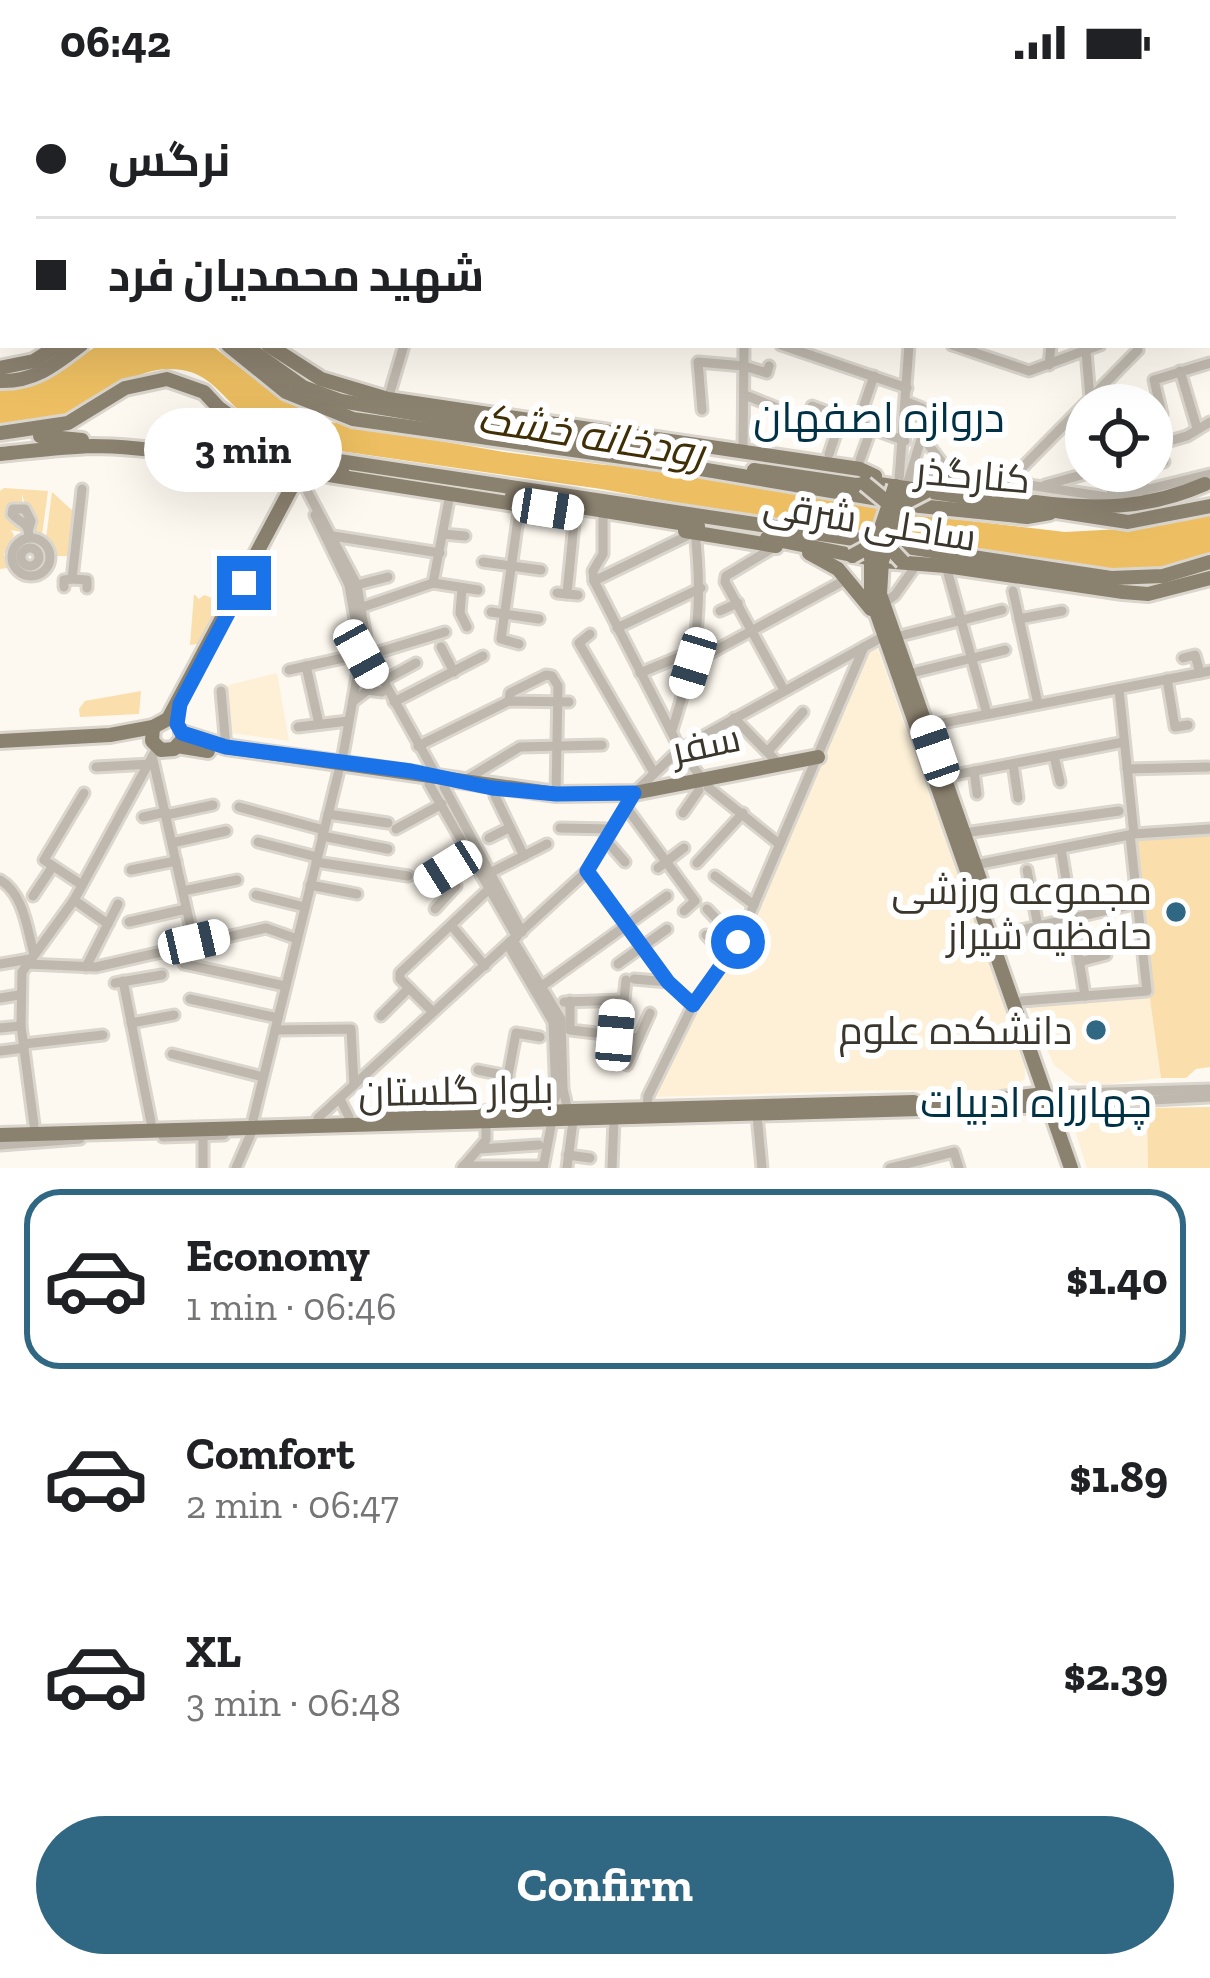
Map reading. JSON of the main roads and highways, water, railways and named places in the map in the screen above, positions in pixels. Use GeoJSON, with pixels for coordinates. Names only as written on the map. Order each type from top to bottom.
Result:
{"type":"FeatureCollection","features":[{"type":"Feature","properties":{"kind":"main road"},"geometry":{"type":"LineString","coordinates":[[0,366],[16,368],[52,348]]}},
{"type":"Feature","properties":{"kind":"main road"},"geometry":{"type":"LineString","coordinates":[[0,381],[28,380],[77,348]]}},
{"type":"Feature","properties":{"kind":"main road"},"geometry":{"type":"LineString","coordinates":[[232,348],[286,392],[353,419],[607,458]]}},
{"type":"Feature","properties":{"kind":"main road"},"geometry":{"type":"LineString","coordinates":[[249,348],[360,405],[474,425],[693,452],[743,452],[860,469],[894,504]]}},
{"type":"Feature","properties":{"kind":"main road"},"geometry":{"type":"LineString","coordinates":[[265,348],[296,374],[388,399],[933,489],[1050,513],[1146,520],[1208,488]]}},
{"type":"Feature","properties":{"kind":"main road"},"geometry":{"type":"LineString","coordinates":[[1,441],[68,423],[125,388],[167,379],[204,392],[252,434],[297,454],[451,481],[607,500],[697,526],[1111,578],[1150,578],[1203,564]]}},
{"type":"Feature","properties":{"kind":"main road"},"geometry":{"type":"LineString","coordinates":[[474,425],[487,432],[588,450],[607,458]]}},
{"type":"Feature","properties":{"kind":"main road","name":"ساحلی شرقی"},"geometry":{"type":"LineString","coordinates":[[1,441],[64,435],[155,445],[298,477],[330,475],[775,539],[852,556],[879,552],[910,563],[1148,594],[1210,578]]}},
{"type":"Feature","properties":{"kind":"main road","name":"ساحلی شرقی"},"geometry":{"type":"LineString","coordinates":[[1,441],[141,450],[298,477],[356,471],[575,514],[697,526],[825,559],[884,624]]}},
{"type":"Feature","properties":{"kind":"main road","name":"کنارگذر"},"geometry":{"type":"LineString","coordinates":[[607,458],[665,463],[920,506],[1027,517],[1050,513]]}},
{"type":"Feature","properties":{"kind":"main road"},"geometry":{"type":"LineString","coordinates":[[110,735],[154,754],[170,751],[180,704],[298,477]]}},
{"type":"Feature","properties":{"kind":"main road"},"geometry":{"type":"LineString","coordinates":[[902,484],[868,578],[1072,1163]]}},
{"type":"Feature","properties":{"kind":"main road"},"geometry":{"type":"LineString","coordinates":[[894,504],[933,489],[1003,484],[1128,508],[1208,488]]}},
{"type":"Feature","properties":{"kind":"main road"},"geometry":{"type":"LineString","coordinates":[[528,503],[578,500],[697,526]]}},
{"type":"Feature","properties":{"kind":"main road"},"geometry":{"type":"LineString","coordinates":[[884,624],[908,674],[952,814],[964,833],[1072,1163]]}},
{"type":"Feature","properties":{"kind":"main road"},"geometry":{"type":"LineString","coordinates":[[0,741],[110,735],[153,727],[176,731]]}},
{"type":"Feature","properties":{"kind":"main road"},"geometry":{"type":"LineString","coordinates":[[153,727],[154,754]]}},
{"type":"Feature","properties":{"kind":"main road","name":"سفر"},"geometry":{"type":"LineString","coordinates":[[176,731],[226,747],[495,796],[630,801],[703,786],[810,762],[773,756],[703,786]]}},
{"type":"Feature","properties":{"kind":"main road","name":"سفر"},"geometry":{"type":"LineString","coordinates":[[176,731],[340,765],[412,771],[437,782],[630,801]]}},
{"type":"Feature","properties":{"kind":"main road"},"geometry":{"type":"LineString","coordinates":[[1038,1075],[1016,1103],[1059,1133]]}},
{"type":"Feature","properties":{"kind":"main road","name":"بلوار گلستان"},"geometry":{"type":"LineString","coordinates":[[253,1124],[350,1117],[551,1117],[647,1109],[854,1108],[1051,1100]]}},
{"type":"Feature","properties":{"kind":"main road","name":"بلوار گلستان"},"geometry":{"type":"LineString","coordinates":[[571,1116],[614,1120],[854,1108]]}},
{"type":"Feature","properties":{"kind":"main road","name":"بلوار گلستان"},"geometry":{"type":"LineString","coordinates":[[0,1130],[90,1135],[186,1126],[487,1123],[508,1116]]}},
{"type":"Feature","properties":{"kind":"main road","name":"بلوار گلستان"},"geometry":{"type":"LineString","coordinates":[[0,1130],[151,1121],[186,1126]]}},
{"type":"Feature","properties":{"kind":"tunnel"},"geometry":{"type":"LineString","coordinates":[[630,444],[701,455]]}},
{"type":"Feature","properties":{"kind":"place","name":"مجموعه ورزشی حافظیه شیراز"},"geometry":{"type":"Point","coordinates":[1176,912]}},
{"type":"Feature","properties":{"kind":"place","name":"دانشکده علوم"},"geometry":{"type":"Point","coordinates":[1096,1030]}},
{"type":"Feature","properties":{"kind":"district","name":"دروازه اصفهان"},"geometry":{"type":"Point","coordinates":[879,417]}},
{"type":"Feature","properties":{"kind":"district","name":"چهارراه ادبیات"},"geometry":{"type":"Point","coordinates":[1036,1102]}},
{"type":"Feature","properties":{"kind":"water label","name":"رودخانه خشک"},"geometry":{"type":"Point","coordinates":[591,435]}}]}
